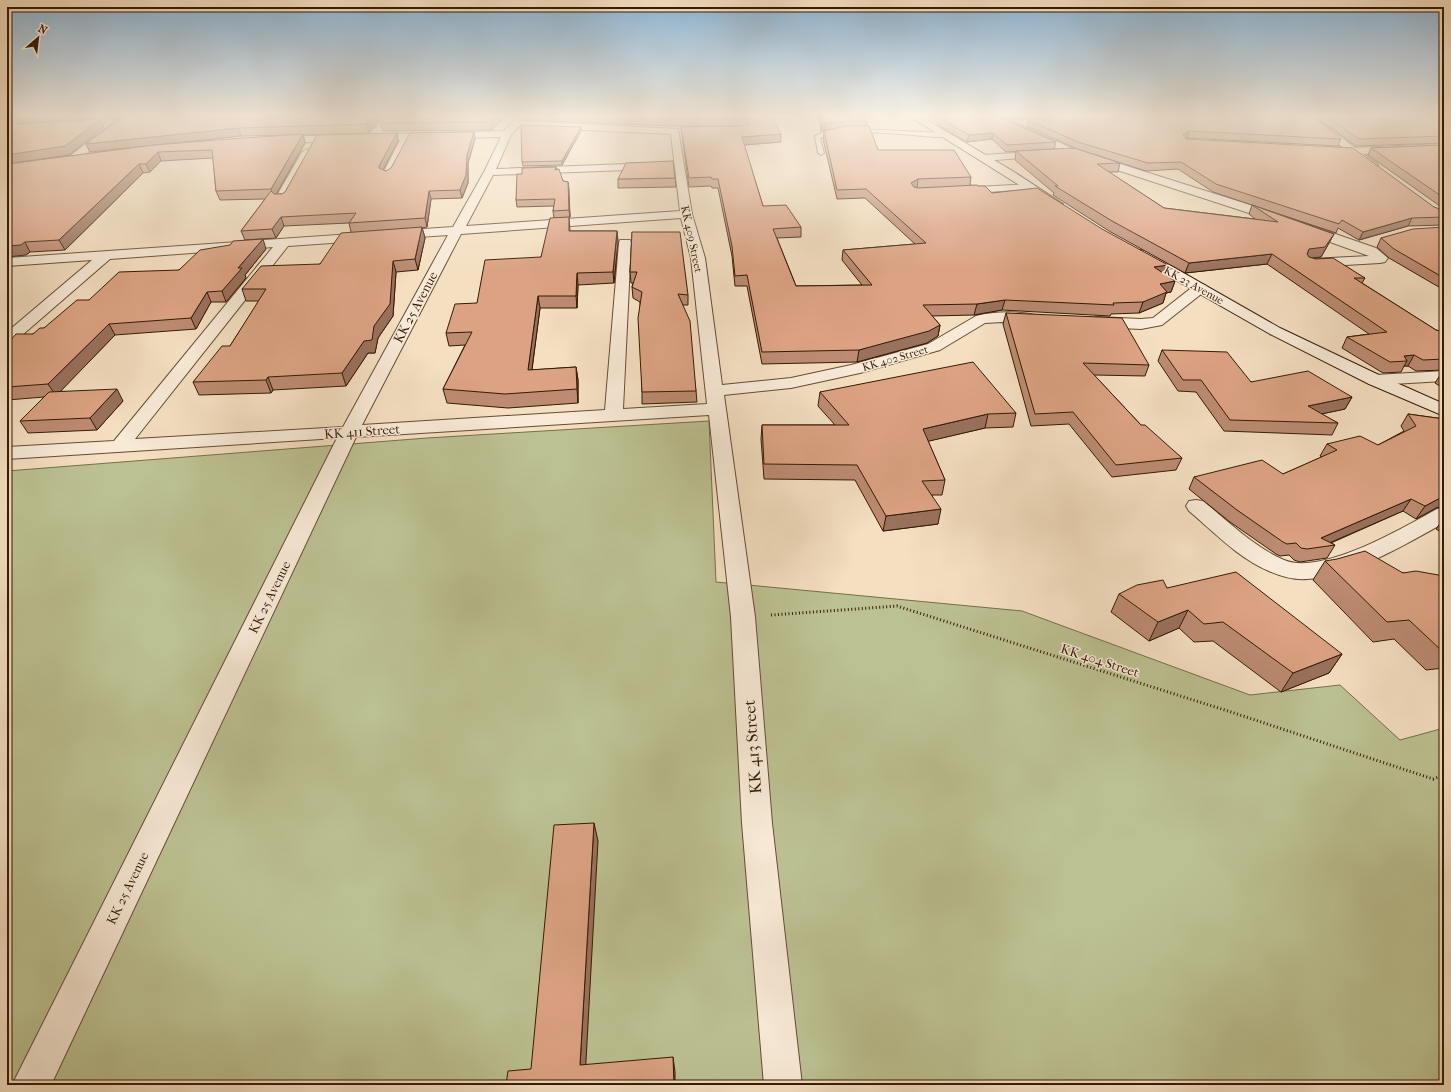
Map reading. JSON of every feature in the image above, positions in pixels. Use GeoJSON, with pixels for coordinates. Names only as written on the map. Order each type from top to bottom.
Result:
{"type":"FeatureCollection","features":[{"type":"Feature","properties":{"kind":"street"},"geometry":{"type":"LineString","coordinates":[[7,169],[26,167]]}},
{"type":"Feature","properties":{"kind":"street"},"geometry":{"type":"LineString","coordinates":[[7,180],[26,167]]}},
{"type":"Feature","properties":{"kind":"street"},"geometry":{"type":"LineString","coordinates":[[281,199],[299,167]]}},
{"type":"Feature","properties":{"kind":"street"},"geometry":{"type":"LineString","coordinates":[[387,175],[391,167]]}},
{"type":"Feature","properties":{"kind":"street","name":"KK 25 Avenue"},"geometry":{"type":"LineString","coordinates":[[31,1085],[349,432],[456,230],[491,167]]}},
{"type":"Feature","properties":{"kind":"street"},"geometry":{"type":"LineString","coordinates":[[489,172],[642,167]]}},
{"type":"Feature","properties":{"kind":"street","name":"KK 409 Street"},"geometry":{"type":"LineString","coordinates":[[671,167],[698,258],[716,400]]}},
{"type":"Feature","properties":{"kind":"street"},"geometry":{"type":"LineString","coordinates":[[997,167],[1067,211]]}},
{"type":"Feature","properties":{"kind":"street"},"geometry":{"type":"LineString","coordinates":[[1119,167],[1259,212],[1358,246],[1371,251],[1381,258],[1310,263]]}},
{"type":"Feature","properties":{"kind":"street"},"geometry":{"type":"LineString","coordinates":[[1375,167],[1384,174]]}},
{"type":"Feature","properties":{"kind":"street"},"geometry":{"type":"LineString","coordinates":[[947,191],[1030,187]]}},
{"type":"Feature","properties":{"kind":"street"},"geometry":{"type":"LineString","coordinates":[[7,262],[686,214]]}},
{"type":"Feature","properties":{"kind":"street"},"geometry":{"type":"LineString","coordinates":[[1358,246],[1381,240]]}},
{"type":"Feature","properties":{"kind":"street"},"geometry":{"type":"LineString","coordinates":[[120,446],[284,242]]}},
{"type":"Feature","properties":{"kind":"street"},"geometry":{"type":"LineString","coordinates":[[614,416],[625,244]]}},
{"type":"Feature","properties":{"kind":"street","name":"KK 23 Avenue"},"geometry":{"type":"LineString","coordinates":[[1125,246],[1275,331],[1375,380],[1444,411]]}},
{"type":"Feature","properties":{"kind":"street"},"geometry":{"type":"LineString","coordinates":[[7,340],[106,255]]}},
{"type":"Feature","properties":{"kind":"street"},"geometry":{"type":"LineString","coordinates":[[1079,321],[1141,324],[1157,322],[1200,288]]}},
{"type":"Feature","properties":{"kind":"street","name":"KK 402 Street"},"geometry":{"type":"LineString","coordinates":[[716,400],[854,369],[934,347],[981,319],[1002,317],[1048,319]]}},
{"type":"Feature","properties":{"kind":"street"},"geometry":{"type":"LineString","coordinates":[[1375,380],[1444,376]]}},
{"type":"Feature","properties":{"kind":"street","name":"KK 411 Street"},"geometry":{"type":"LineString","coordinates":[[7,453],[614,416],[716,400]]}},
{"type":"Feature","properties":{"kind":"street","name":"KK 413 Street"},"geometry":{"type":"LineString","coordinates":[[716,400],[743,617],[758,823],[782,1085]]}},
{"type":"Feature","properties":{"kind":"street"},"geometry":{"type":"LineString","coordinates":[[1196,506],[1250,550],[1268,561],[1289,570],[1302,572],[1319,571],[1347,563],[1444,514]]}},
{"type":"Feature","properties":{"kind":"path","name":"KK 404 Street"},"geometry":{"type":"LineString","coordinates":[[743,617],[897,606],[1231,712],[1432,779],[1444,776]]}},
{"type":"Feature","properties":{"kind":"green space"},"geometry":{"type":"Polygon","coordinates":[[[709,421],[716,582],[1022,611],[1250,695],[1340,685],[1400,740],[1444,728],[1444,1085],[7,1085],[7,471],[427,438],[709,421]]]}},
{"type":"Feature","properties":{"kind":"building"},"geometry":{"type":"Polygon","coordinates":[[[7,167],[136,167],[59,240],[25,242],[21,245],[7,246],[7,167]]]}},
{"type":"Feature","properties":{"kind":"building"},"geometry":{"type":"Polygon","coordinates":[[[214,167],[284,167],[271,189],[216,191],[214,167]]]}},
{"type":"Feature","properties":{"kind":"building"},"geometry":{"type":"Polygon","coordinates":[[[299,167],[379,167],[386,171],[391,168],[466,167],[466,175],[460,190],[429,191],[425,218],[349,223],[356,213],[281,217],[272,229],[241,231],[271,191],[274,194],[282,194],[285,192],[299,167]]]}},
{"type":"Feature","properties":{"kind":"building"},"geometry":{"type":"Polygon","coordinates":[[[556,167],[555,170],[559,169],[563,181],[568,182],[569,210],[553,211],[555,199],[516,200],[517,174],[522,174],[522,168],[556,167]]]}},
{"type":"Feature","properties":{"kind":"building"},"geometry":{"type":"Polygon","coordinates":[[[624,167],[674,167],[675,178],[618,179],[624,167]]]}},
{"type":"Feature","properties":{"kind":"building"},"geometry":{"type":"Polygon","coordinates":[[[687,167],[751,167],[763,206],[786,205],[801,227],[773,229],[796,286],[872,285],[843,250],[926,243],[866,189],[837,190],[832,167],[965,167],[971,177],[918,179],[911,183],[914,187],[918,188],[977,185],[985,186],[992,193],[1037,188],[1102,229],[1168,265],[1154,267],[1175,281],[1160,284],[1167,292],[1143,302],[1113,303],[1114,305],[1005,300],[977,304],[923,305],[940,325],[929,331],[859,350],[762,352],[747,275],[735,276],[732,246],[718,179],[712,179],[711,177],[689,178],[687,167]]]}},
{"type":"Feature","properties":{"kind":"building"},"geometry":{"type":"Polygon","coordinates":[[[1035,167],[1102,167],[1164,208],[1278,222],[1252,205],[1334,234],[1325,247],[1309,249],[1307,254],[1309,257],[1316,259],[1333,258],[1365,278],[1354,278],[1436,330],[1444,332],[1444,359],[1423,360],[1414,355],[1404,356],[1407,361],[1390,362],[1347,337],[1387,332],[1272,254],[1189,263],[1112,221],[1055,186],[1058,186],[1035,167]]]}},
{"type":"Feature","properties":{"kind":"building"},"geometry":{"type":"Polygon","coordinates":[[[1189,167],[1379,167],[1434,207],[1444,211],[1444,217],[1412,218],[1363,232],[1342,220],[1339,224],[1216,184],[1189,167]]]}},
{"type":"Feature","properties":{"kind":"building"},"geometry":{"type":"Polygon","coordinates":[[[1399,167],[1444,167],[1444,198],[1399,167]]]}},
{"type":"Feature","properties":{"kind":"building"},"geometry":{"type":"Polygon","coordinates":[[[569,217],[569,231],[617,231],[613,272],[577,273],[576,296],[538,296],[528,370],[576,367],[577,389],[505,394],[443,389],[472,332],[446,333],[455,304],[477,303],[485,260],[541,257],[550,218],[569,217]]]}},
{"type":"Feature","properties":{"kind":"building"},"geometry":{"type":"Polygon","coordinates":[[[422,227],[415,259],[393,261],[390,304],[374,326],[372,340],[364,341],[342,373],[268,377],[266,380],[193,382],[222,346],[230,346],[266,289],[242,289],[261,266],[320,264],[341,233],[422,227]]]}},
{"type":"Feature","properties":{"kind":"building"},"geometry":{"type":"Polygon","coordinates":[[[1444,227],[1444,278],[1394,249],[1381,238],[1413,229],[1444,227]]]}},
{"type":"Feature","properties":{"kind":"building"},"geometry":{"type":"Polygon","coordinates":[[[632,232],[680,232],[688,295],[678,294],[690,321],[696,391],[642,392],[638,318],[642,292],[632,287],[637,272],[630,272],[632,232]]]}},
{"type":"Feature","properties":{"kind":"building"},"geometry":{"type":"Polygon","coordinates":[[[263,239],[238,268],[242,268],[222,291],[207,292],[191,318],[109,324],[48,384],[7,387],[7,344],[16,334],[33,334],[40,328],[44,328],[77,300],[89,300],[119,272],[179,270],[200,250],[230,245],[233,241],[263,239]]]}},
{"type":"Feature","properties":{"kind":"building"},"geometry":{"type":"Polygon","coordinates":[[[1006,313],[1122,318],[1149,365],[1083,363],[1141,425],[1145,425],[1182,458],[1116,465],[1073,412],[1035,414],[1006,313]]]}},
{"type":"Feature","properties":{"kind":"building"},"geometry":{"type":"Polygon","coordinates":[[[1162,350],[1227,352],[1251,382],[1308,371],[1352,397],[1308,406],[1338,423],[1230,420],[1201,380],[1183,380],[1162,350]]]}},
{"type":"Feature","properties":{"kind":"building"},"geometry":{"type":"Polygon","coordinates":[[[973,362],[1016,413],[988,414],[923,429],[945,480],[922,481],[941,509],[886,516],[857,465],[764,464],[762,425],[849,425],[820,392],[973,362]]]}},
{"type":"Feature","properties":{"kind":"building"},"geometry":{"type":"Polygon","coordinates":[[[117,389],[90,418],[20,421],[49,392],[117,389]]]}},
{"type":"Feature","properties":{"kind":"building"},"geometry":{"type":"Polygon","coordinates":[[[1408,414],[1444,419],[1444,496],[1425,506],[1411,499],[1321,538],[1335,545],[1307,549],[1301,548],[1296,543],[1287,544],[1237,510],[1194,477],[1262,460],[1283,474],[1337,450],[1327,444],[1360,436],[1378,445],[1416,426],[1408,414]]]}},
{"type":"Feature","properties":{"kind":"building"},"geometry":{"type":"Polygon","coordinates":[[[1365,551],[1403,573],[1416,571],[1444,576],[1444,651],[1442,651],[1409,620],[1387,622],[1325,561],[1365,551]]]}},
{"type":"Feature","properties":{"kind":"building"},"geometry":{"type":"Polygon","coordinates":[[[1236,572],[1342,654],[1293,673],[1223,622],[1204,624],[1188,610],[1158,622],[1119,594],[1137,585],[1163,580],[1167,588],[1236,572]]]}},
{"type":"Feature","properties":{"kind":"building"},"geometry":{"type":"Polygon","coordinates":[[[594,823],[580,1065],[673,1057],[674,1085],[506,1085],[508,1071],[531,1069],[554,825],[594,823]]]}}]}
